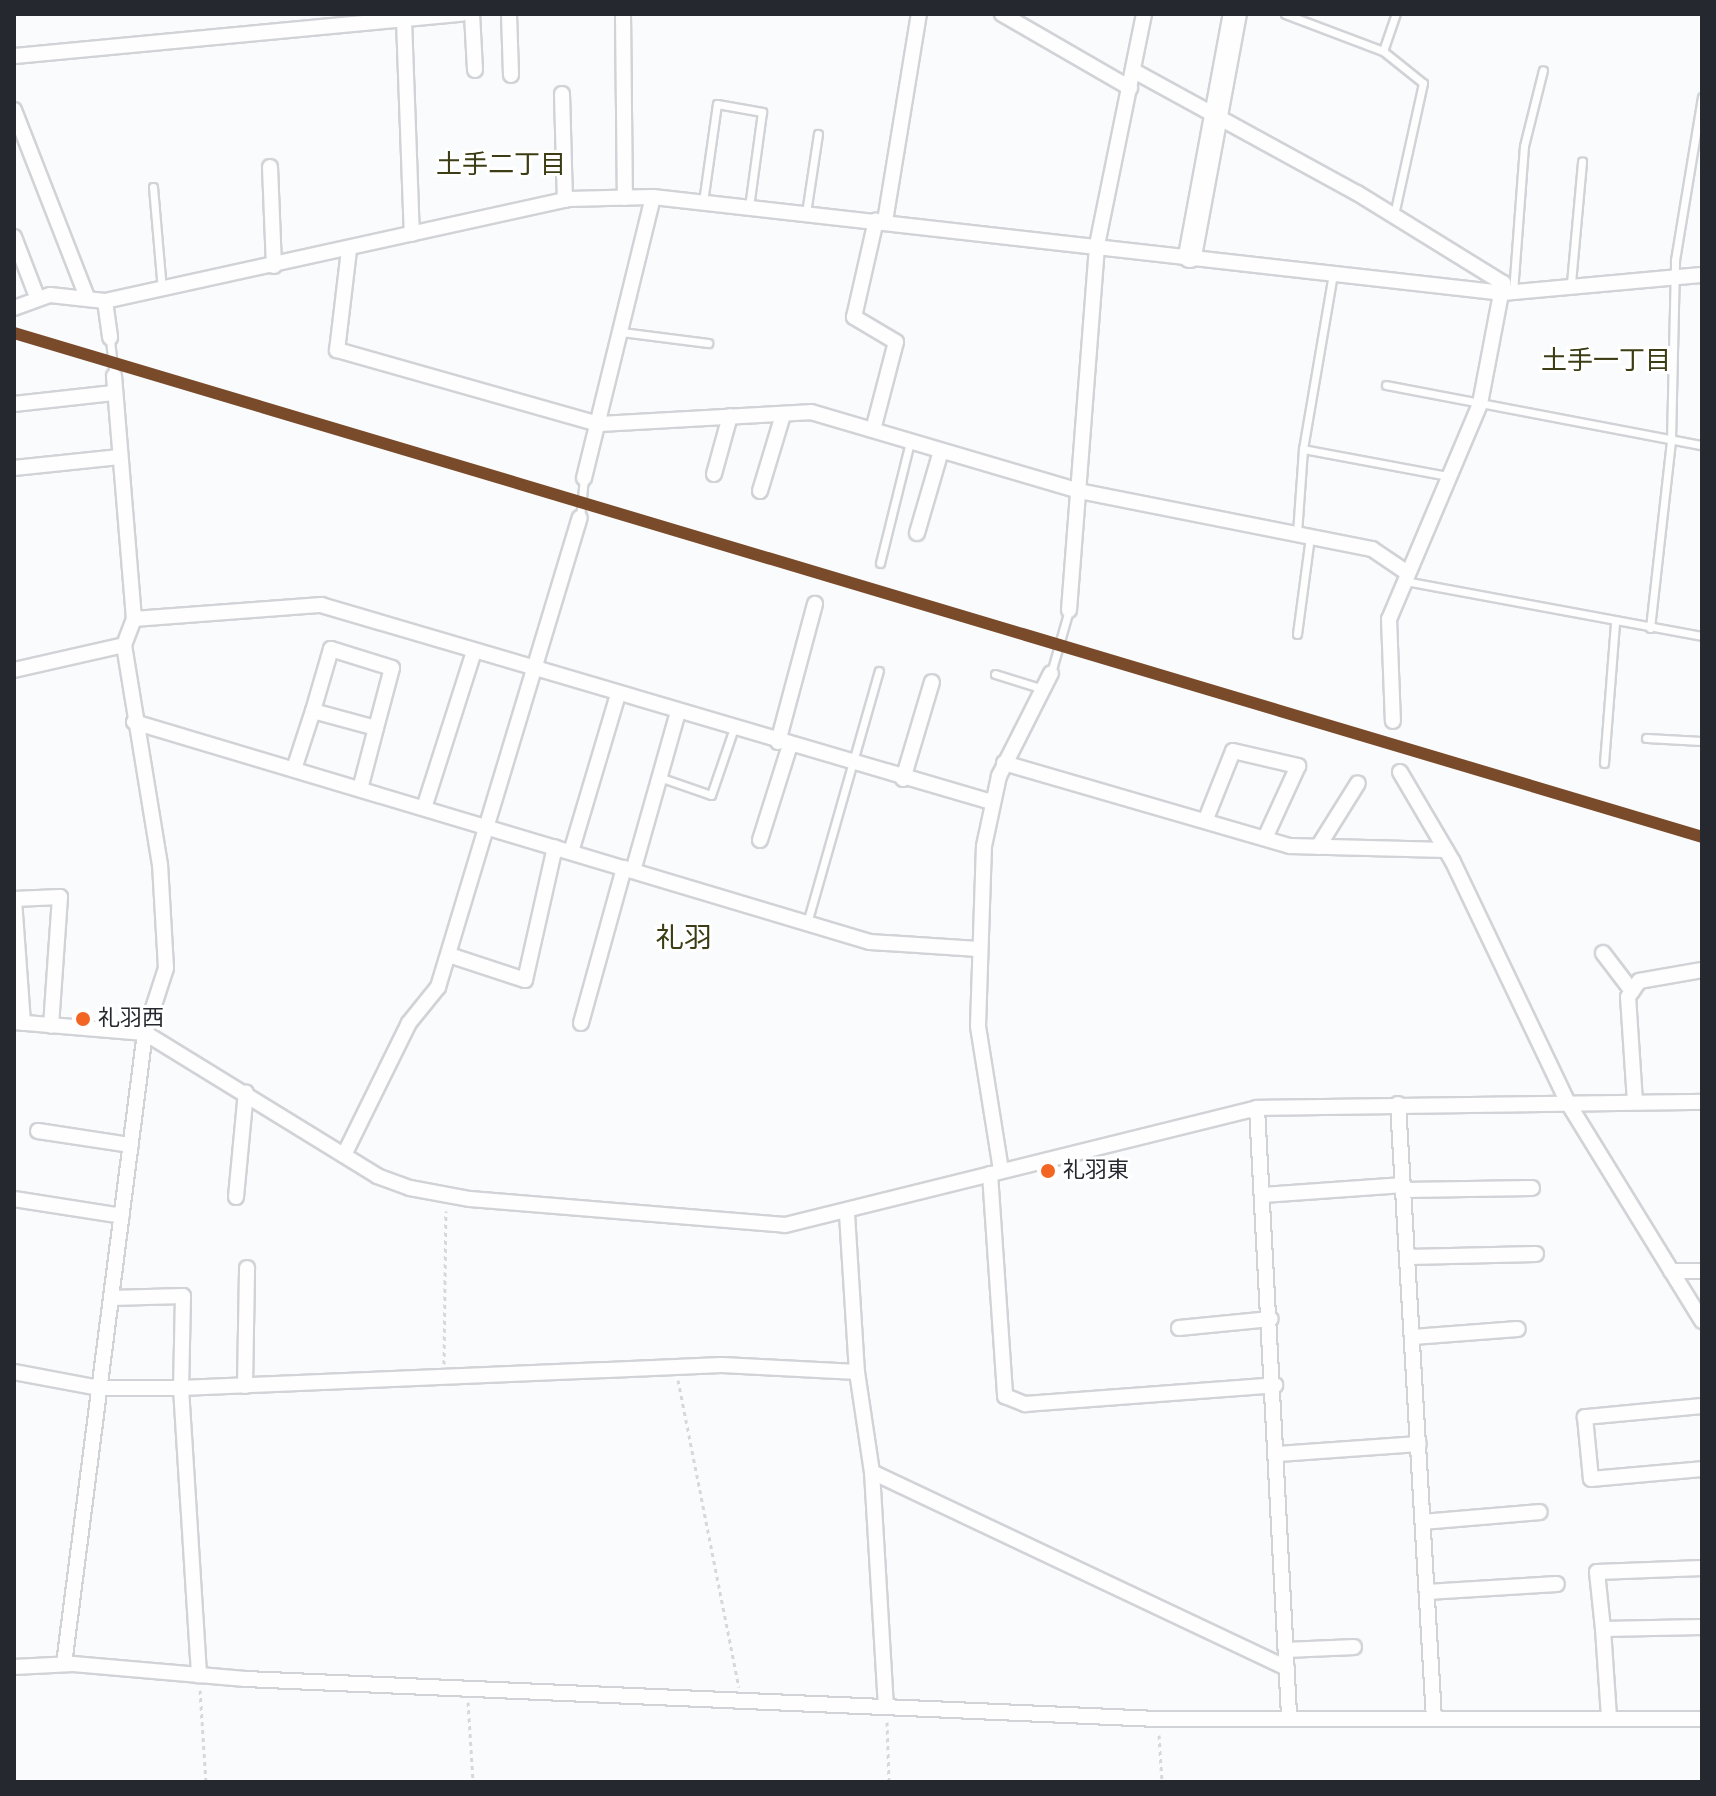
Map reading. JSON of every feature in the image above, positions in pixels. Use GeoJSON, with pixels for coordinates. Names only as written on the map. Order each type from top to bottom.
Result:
{"type":"FeatureCollection","features":[{"type":"Feature","properties":{"kind":"street"},"geometry":{"type":"LineString","coordinates":[[14,56],[462,14]]}},
{"type":"Feature","properties":{"kind":"street"},"geometry":{"type":"LineString","coordinates":[[472,14],[475,70]]}},
{"type":"Feature","properties":{"kind":"street"},"geometry":{"type":"LineString","coordinates":[[509,14],[511,75]]}},
{"type":"Feature","properties":{"kind":"street"},"geometry":{"type":"LineString","coordinates":[[623,14],[625,198]]}},
{"type":"Feature","properties":{"kind":"street"},"geometry":{"type":"LineString","coordinates":[[873,430],[896,342],[854,317],[881,221],[919,14]]}},
{"type":"Feature","properties":{"kind":"street"},"geometry":{"type":"LineString","coordinates":[[1002,14],[1130,88]]}},
{"type":"Feature","properties":{"kind":"street"},"geometry":{"type":"LineString","coordinates":[[1069,610],[1097,245],[1144,14]]}},
{"type":"Feature","properties":{"kind":"street"},"geometry":{"type":"LineString","coordinates":[[1190,256],[1219,115],[1235,14]]}},
{"type":"Feature","properties":{"kind":"street"},"geometry":{"type":"LineString","coordinates":[[404,20],[412,234]]}},
{"type":"Feature","properties":{"kind":"street"},"geometry":{"type":"LineString","coordinates":[[1134,71],[1219,115],[1489,271],[1503,283],[1508,293],[1480,404],[1403,575],[1389,619],[1393,721]]}},
{"type":"Feature","properties":{"kind":"street"},"geometry":{"type":"LineString","coordinates":[[562,94],[565,200]]}},
{"type":"Feature","properties":{"kind":"street"},"geometry":{"type":"LineString","coordinates":[[14,110],[87,297]]}},
{"type":"Feature","properties":{"kind":"street"},"geometry":{"type":"LineString","coordinates":[[270,167],[274,266]]}},
{"type":"Feature","properties":{"kind":"street"},"geometry":{"type":"LineString","coordinates":[[584,478],[653,197]]}},
{"type":"Feature","properties":{"kind":"street"},"geometry":{"type":"LineString","coordinates":[[14,308],[37,297],[87,297],[105,301],[349,250],[565,200],[653,197],[1508,293],[1571,283],[1702,275]]}},
{"type":"Feature","properties":{"kind":"street"},"geometry":{"type":"LineString","coordinates":[[14,237],[37,297]]}},
{"type":"Feature","properties":{"kind":"street"},"geometry":{"type":"LineString","coordinates":[[349,250],[337,350],[598,424],[811,412],[1079,491],[1372,549],[1403,575]]}},
{"type":"Feature","properties":{"kind":"street"},"geometry":{"type":"LineString","coordinates":[[105,301],[110,338]]}},
{"type":"Feature","properties":{"kind":"street"},"geometry":{"type":"LineString","coordinates":[[64,1664],[145,1033],[166,968],[166,917],[124,645],[134,619],[114,376]]}},
{"type":"Feature","properties":{"kind":"street"},"geometry":{"type":"LineString","coordinates":[[14,404],[113,393]]}},
{"type":"Feature","properties":{"kind":"street"},"geometry":{"type":"LineString","coordinates":[[760,491],[783,415]]}},
{"type":"Feature","properties":{"kind":"street"},"geometry":{"type":"LineString","coordinates":[[714,474],[730,416]]}},
{"type":"Feature","properties":{"kind":"street"},"geometry":{"type":"LineString","coordinates":[[917,533],[941,451]]}},
{"type":"Feature","properties":{"kind":"street"},"geometry":{"type":"LineString","coordinates":[[14,468],[119,457]]}},
{"type":"Feature","properties":{"kind":"street"},"geometry":{"type":"LineString","coordinates":[[344,1155],[409,1023],[438,987],[491,828],[580,518]]}},
{"type":"Feature","properties":{"kind":"street"},"geometry":{"type":"LineString","coordinates":[[760,840],[815,604]]}},
{"type":"Feature","properties":{"kind":"street"},"geometry":{"type":"LineString","coordinates":[[134,619],[321,605],[903,779],[991,802]]}},
{"type":"Feature","properties":{"kind":"street"},"geometry":{"type":"LineString","coordinates":[[14,670],[124,645]]}},
{"type":"Feature","properties":{"kind":"street"},"geometry":{"type":"LineString","coordinates":[[294,769],[331,649],[392,668],[360,789]]}},
{"type":"Feature","properties":{"kind":"street"},"geometry":{"type":"LineString","coordinates":[[424,808],[474,651]]}},
{"type":"Feature","properties":{"kind":"street"},"geometry":{"type":"LineString","coordinates":[[1051,673],[1045,690],[1004,763],[991,802],[978,949],[978,1026],[995,1172],[1005,1396],[1025,1404],[1275,1385]]}},
{"type":"Feature","properties":{"kind":"street"},"geometry":{"type":"LineString","coordinates":[[903,779],[932,682]]}},
{"type":"Feature","properties":{"kind":"street"},"geometry":{"type":"LineString","coordinates":[[571,852],[618,694]]}},
{"type":"Feature","properties":{"kind":"street"},"geometry":{"type":"LineString","coordinates":[[313,711],[376,728]]}},
{"type":"Feature","properties":{"kind":"street"},"geometry":{"type":"LineString","coordinates":[[581,1023],[678,712]]}},
{"type":"Feature","properties":{"kind":"street"},"geometry":{"type":"LineString","coordinates":[[134,722],[870,942],[978,949]]}},
{"type":"Feature","properties":{"kind":"street"},"geometry":{"type":"LineString","coordinates":[[1206,819],[1233,751],[1298,766],[1265,838]]}},
{"type":"Feature","properties":{"kind":"street"},"geometry":{"type":"LineString","coordinates":[[1004,763],[1265,838],[1318,847],[1446,850]]}},
{"type":"Feature","properties":{"kind":"street"},"geometry":{"type":"LineString","coordinates":[[1400,772],[1446,850],[1568,1103],[1702,1321]]}},
{"type":"Feature","properties":{"kind":"street"},"geometry":{"type":"LineString","coordinates":[[1318,847],[1358,783]]}},
{"type":"Feature","properties":{"kind":"street"},"geometry":{"type":"LineString","coordinates":[[449,955],[525,980],[555,847]]}},
{"type":"Feature","properties":{"kind":"street"},"geometry":{"type":"LineString","coordinates":[[51,1026],[60,897],[14,899],[18,1022],[51,1026],[145,1033],[246,1092],[377,1176],[447,1196],[785,1225],[847,1214],[995,1172],[1257,1108],[1702,1102]]}},
{"type":"Feature","properties":{"kind":"street"},"geometry":{"type":"LineString","coordinates":[[1603,953],[1632,991],[1635,1102]]}},
{"type":"Feature","properties":{"kind":"street"},"geometry":{"type":"LineString","coordinates":[[1632,991],[1639,981],[1702,970]]}},
{"type":"Feature","properties":{"kind":"street"},"geometry":{"type":"LineString","coordinates":[[236,1197],[246,1092]]}},
{"type":"Feature","properties":{"kind":"street"},"geometry":{"type":"LineString","coordinates":[[1398,1104],[1434,1719]]}},
{"type":"Feature","properties":{"kind":"street"},"geometry":{"type":"LineString","coordinates":[[1257,1108],[1275,1385],[1289,1715]]}},
{"type":"Feature","properties":{"kind":"street"},"geometry":{"type":"LineString","coordinates":[[38,1131],[131,1145]]}},
{"type":"Feature","properties":{"kind":"street"},"geometry":{"type":"LineString","coordinates":[[1263,1195],[1404,1188],[1532,1188]]}},
{"type":"Feature","properties":{"kind":"street"},"geometry":{"type":"LineString","coordinates":[[14,1199],[122,1216]]}},
{"type":"Feature","properties":{"kind":"street"},"geometry":{"type":"LineString","coordinates":[[847,1214],[857,1372],[872,1472],[886,1706]]}},
{"type":"Feature","properties":{"kind":"street"},"geometry":{"type":"LineString","coordinates":[[1409,1257],[1536,1254]]}},
{"type":"Feature","properties":{"kind":"street"},"geometry":{"type":"LineString","coordinates":[[245,1386],[247,1268]]}},
{"type":"Feature","properties":{"kind":"street"},"geometry":{"type":"LineString","coordinates":[[1671,1271],[1702,1271]]}},
{"type":"Feature","properties":{"kind":"street"},"geometry":{"type":"LineString","coordinates":[[111,1298],[183,1296],[181,1388],[199,1675]]}},
{"type":"Feature","properties":{"kind":"street"},"geometry":{"type":"LineString","coordinates":[[1179,1328],[1271,1319]]}},
{"type":"Feature","properties":{"kind":"street"},"geometry":{"type":"LineString","coordinates":[[1413,1337],[1518,1329]]}},
{"type":"Feature","properties":{"kind":"street"},"geometry":{"type":"LineString","coordinates":[[14,1372],[99,1388],[181,1388],[780,1365],[857,1372]]}},
{"type":"Feature","properties":{"kind":"street"},"geometry":{"type":"LineString","coordinates":[[1702,1406],[1585,1417],[1591,1479],[1702,1469]]}},
{"type":"Feature","properties":{"kind":"street"},"geometry":{"type":"LineString","coordinates":[[1278,1454],[1419,1444]]}},
{"type":"Feature","properties":{"kind":"street"},"geometry":{"type":"LineString","coordinates":[[872,1472],[1287,1668]]}},
{"type":"Feature","properties":{"kind":"street"},"geometry":{"type":"LineString","coordinates":[[1423,1522],[1540,1512]]}},
{"type":"Feature","properties":{"kind":"street"},"geometry":{"type":"LineString","coordinates":[[1609,1718],[1597,1572],[1702,1568]]}},
{"type":"Feature","properties":{"kind":"street"},"geometry":{"type":"LineString","coordinates":[[1427,1592],[1557,1584]]}},
{"type":"Feature","properties":{"kind":"street"},"geometry":{"type":"LineString","coordinates":[[1603,1629],[1702,1627]]}},
{"type":"Feature","properties":{"kind":"street"},"geometry":{"type":"LineString","coordinates":[[1287,1650],[1354,1647]]}},
{"type":"Feature","properties":{"kind":"street"},"geometry":{"type":"LineString","coordinates":[[14,1667],[64,1664],[199,1675],[1157,1719],[1289,1715],[1434,1719],[1702,1719]]}},
{"type":"Feature","properties":{"kind":"lane"},"geometry":{"type":"LineString","coordinates":[[1285,14],[1383,51],[1418,77],[1425,90],[1398,179],[1394,215]]}},
{"type":"Feature","properties":{"kind":"lane"},"geometry":{"type":"LineString","coordinates":[[1383,51],[1396,14]]}},
{"type":"Feature","properties":{"kind":"lane"},"geometry":{"type":"LineString","coordinates":[[1508,293],[1524,146],[1543,70]]}},
{"type":"Feature","properties":{"kind":"lane"},"geometry":{"type":"LineString","coordinates":[[1650,628],[1671,440],[1677,276],[1702,97]]}},
{"type":"Feature","properties":{"kind":"lane"},"geometry":{"type":"LineString","coordinates":[[703,202],[717,104],[762,112],[749,207]]}},
{"type":"Feature","properties":{"kind":"lane"},"geometry":{"type":"LineString","coordinates":[[806,213],[818,134]]}},
{"type":"Feature","properties":{"kind":"lane"},"geometry":{"type":"LineString","coordinates":[[1571,283],[1582,161]]}},
{"type":"Feature","properties":{"kind":"lane"},"geometry":{"type":"LineString","coordinates":[[153,187],[162,289]]}},
{"type":"Feature","properties":{"kind":"lane"},"geometry":{"type":"LineString","coordinates":[[1297,634],[1304,534],[1303,449],[1333,273]]}},
{"type":"Feature","properties":{"kind":"lane"},"geometry":{"type":"LineString","coordinates":[[621,332],[708,343]]}},
{"type":"Feature","properties":{"kind":"lane"},"geometry":{"type":"LineString","coordinates":[[110,338],[114,376]]}},
{"type":"Feature","properties":{"kind":"lane"},"geometry":{"type":"LineString","coordinates":[[1386,385],[1702,445]]}},
{"type":"Feature","properties":{"kind":"lane"},"geometry":{"type":"LineString","coordinates":[[880,563],[910,440]]}},
{"type":"Feature","properties":{"kind":"lane"},"geometry":{"type":"LineString","coordinates":[[1303,449],[1447,476]]}},
{"type":"Feature","properties":{"kind":"lane"},"geometry":{"type":"LineString","coordinates":[[580,518],[584,478]]}},
{"type":"Feature","properties":{"kind":"lane"},"geometry":{"type":"LineString","coordinates":[[1403,575],[1615,622],[1702,636]]}},
{"type":"Feature","properties":{"kind":"lane"},"geometry":{"type":"LineString","coordinates":[[1051,673],[1069,610]]}},
{"type":"Feature","properties":{"kind":"lane"},"geometry":{"type":"LineString","coordinates":[[1604,763],[1615,622]]}},
{"type":"Feature","properties":{"kind":"lane"},"geometry":{"type":"LineString","coordinates":[[807,923],[879,671]]}},
{"type":"Feature","properties":{"kind":"lane"},"geometry":{"type":"LineString","coordinates":[[995,674],[1045,690]]}},
{"type":"Feature","properties":{"kind":"lane"},"geometry":{"type":"LineString","coordinates":[[659,777],[711,795],[734,728]]}},
{"type":"Feature","properties":{"kind":"lane"},"geometry":{"type":"LineString","coordinates":[[1646,738],[1702,741]]}},
{"type":"Feature","properties":{"kind":"path"},"geometry":{"type":"LineString","coordinates":[[444,1379],[447,1196]]}},
{"type":"Feature","properties":{"kind":"path"},"geometry":{"type":"LineString","coordinates":[[676,1369],[741,1699]]}},
{"type":"Feature","properties":{"kind":"path"},"geometry":{"type":"LineString","coordinates":[[199,1675],[206,1782]]}},
{"type":"Feature","properties":{"kind":"path"},"geometry":{"type":"LineString","coordinates":[[466,1685],[473,1782]]}},
{"type":"Feature","properties":{"kind":"path"},"geometry":{"type":"LineString","coordinates":[[886,1706],[889,1782]]}},
{"type":"Feature","properties":{"kind":"path"},"geometry":{"type":"LineString","coordinates":[[1157,1719],[1162,1782]]}},
{"type":"Feature","properties":{"kind":"transit line"},"geometry":{"type":"LineString","coordinates":[[14,333],[1702,837]]}},
{"type":"Feature","properties":{"kind":"place","name":"礼羽西"},"geometry":{"type":"Point","coordinates":[83,1019]}},
{"type":"Feature","properties":{"kind":"place","name":"礼羽東"},"geometry":{"type":"Point","coordinates":[1048,1171]}},
{"type":"Feature","properties":{"kind":"district","name":"土手二丁目"},"geometry":{"type":"Point","coordinates":[501,165]}},
{"type":"Feature","properties":{"kind":"district","name":"土手一丁目"},"geometry":{"type":"Point","coordinates":[1606,361]}},
{"type":"Feature","properties":{"kind":"district","name":"礼羽"},"geometry":{"type":"Point","coordinates":[684,938]}}]}
